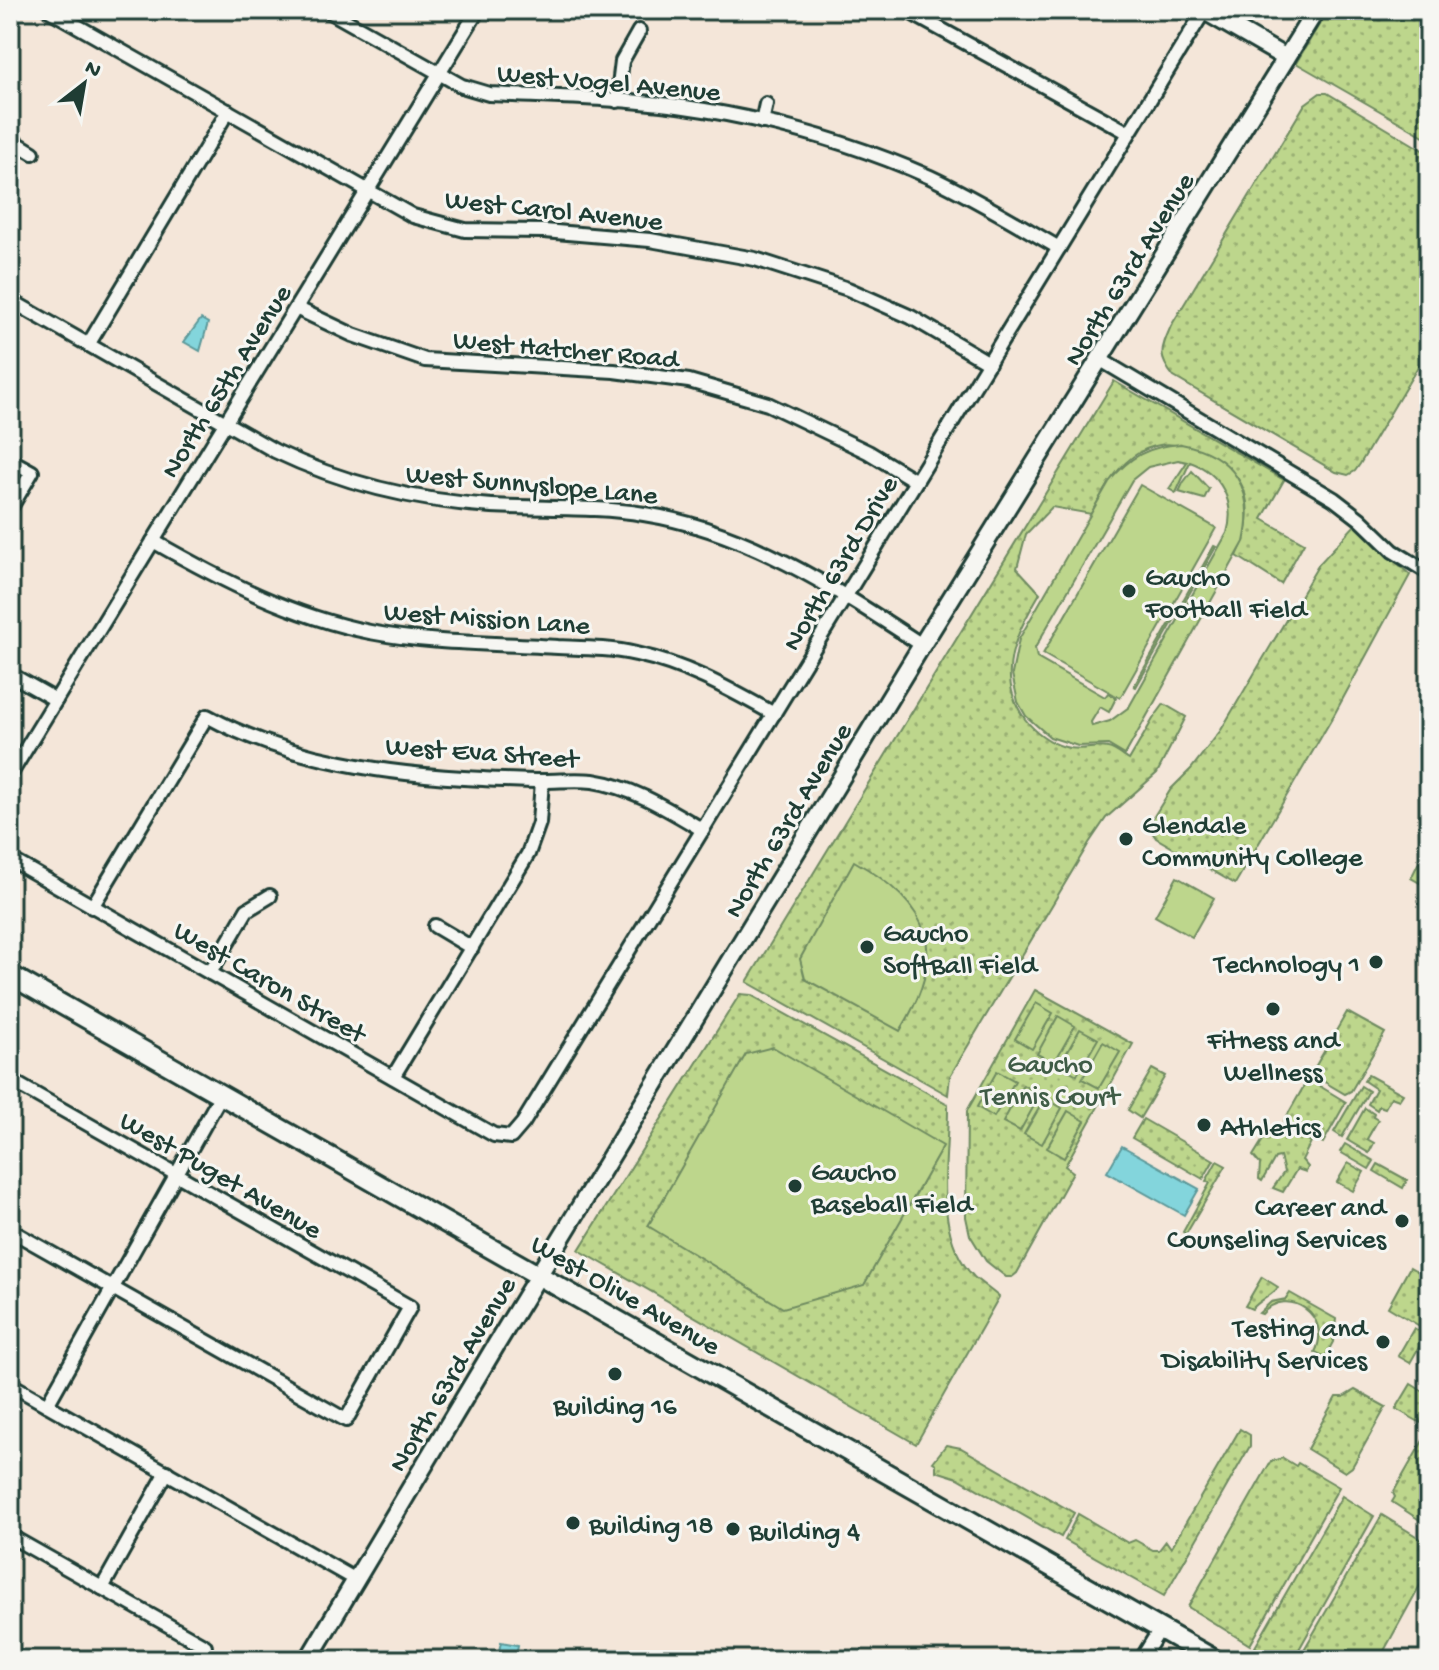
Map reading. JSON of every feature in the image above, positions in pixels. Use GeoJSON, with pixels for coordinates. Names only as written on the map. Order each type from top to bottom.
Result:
{"type":"FeatureCollection","features":[{"type":"Feature","properties":{"kind":"main road","name":"West Olive Avenue"},"geometry":{"type":"LineString","coordinates":[[10,975],[1215,1660]]}},
{"type":"Feature","properties":{"kind":"street","name":"West Carol Avenue"},"geometry":{"type":"LineString","coordinates":[[49,10],[413,216],[465,230],[544,231],[650,240],[755,259],[848,289],[911,317],[989,363]]}},
{"type":"Feature","properties":{"kind":"street","name":"West Vogel Avenue"},"geometry":{"type":"LineString","coordinates":[[327,10],[462,86],[489,94],[677,106],[762,122],[839,142],[930,177],[1059,248]]}},
{"type":"Feature","properties":{"kind":"street","name":"North 65th Avenue"},"geometry":{"type":"LineString","coordinates":[[10,775],[478,10]]}},
{"type":"Feature","properties":{"kind":"street"},"geometry":{"type":"LineString","coordinates":[[906,10],[1129,133]]}},
{"type":"Feature","properties":{"kind":"street"},"geometry":{"type":"LineString","coordinates":[[1203,10],[1286,58]]}},
{"type":"Feature","properties":{"kind":"street","name":"North 63rd Drive"},"geometry":{"type":"LineString","coordinates":[[511,1137],[523,1123],[703,830],[1203,10]]}},
{"type":"Feature","properties":{"kind":"street","name":"North 63rd Avenue"},"geometry":{"type":"LineString","coordinates":[[308,1660],[922,645],[1316,10]]}},
{"type":"Feature","properties":{"kind":"street"},"geometry":{"type":"LineString","coordinates":[[617,101],[622,61],[639,31]]}},
{"type":"Feature","properties":{"kind":"street"},"geometry":{"type":"LineString","coordinates":[[762,122],[766,104]]}},
{"type":"Feature","properties":{"kind":"street"},"geometry":{"type":"LineString","coordinates":[[88,345],[228,111]]}},
{"type":"Feature","properties":{"kind":"street"},"geometry":{"type":"LineString","coordinates":[[10,139],[33,153]]}},
{"type":"Feature","properties":{"kind":"street","name":"West Sunnyslope Lane"},"geometry":{"type":"LineString","coordinates":[[10,300],[297,462],[361,485],[404,496],[492,506],[620,511],[701,527],[774,556],[922,645]]}},
{"type":"Feature","properties":{"kind":"street","name":"West Hatcher Road"},"geometry":{"type":"LineString","coordinates":[[296,308],[353,335],[425,360],[614,371],[689,381],[768,404],[868,452],[916,481]]}},
{"type":"Feature","properties":{"kind":"street"},"geometry":{"type":"LineString","coordinates":[[1101,360],[1334,499],[1393,551],[1429,573]]}},
{"type":"Feature","properties":{"kind":"street"},"geometry":{"type":"LineString","coordinates":[[10,460],[32,472],[10,509]]}},
{"type":"Feature","properties":{"kind":"street","name":"West Mission Lane"},"geometry":{"type":"LineString","coordinates":[[153,541],[251,593],[342,625],[436,641],[633,653],[691,670],[774,714]]}},
{"type":"Feature","properties":{"kind":"street"},"geometry":{"type":"LineString","coordinates":[[10,674],[56,700]]}},
{"type":"Feature","properties":{"kind":"street","name":"West Eva Street"},"geometry":{"type":"LineString","coordinates":[[92,907],[207,716],[255,739],[343,762],[417,775],[592,781],[625,790],[703,830]]}},
{"type":"Feature","properties":{"kind":"street"},"geometry":{"type":"LineString","coordinates":[[393,1077],[528,854],[539,823],[542,781]]}},
{"type":"Feature","properties":{"kind":"street","name":"West Caron Street"},"geometry":{"type":"LineString","coordinates":[[10,859],[494,1135],[511,1137]]}},
{"type":"Feature","properties":{"kind":"street"},"geometry":{"type":"LineString","coordinates":[[210,973],[247,910],[270,896]]}},
{"type":"Feature","properties":{"kind":"street"},"geometry":{"type":"LineString","coordinates":[[435,926],[472,948]]}},
{"type":"Feature","properties":{"kind":"street","name":"West Puget Avenue"},"geometry":{"type":"LineString","coordinates":[[10,1080],[410,1307],[346,1420],[113,1288]]}},
{"type":"Feature","properties":{"kind":"street"},"geometry":{"type":"LineString","coordinates":[[47,1405],[221,1095]]}},
{"type":"Feature","properties":{"kind":"street"},"geometry":{"type":"LineString","coordinates":[[10,1230],[113,1288]]}},
{"type":"Feature","properties":{"kind":"street"},"geometry":{"type":"LineString","coordinates":[[10,1384],[356,1580]]}},
{"type":"Feature","properties":{"kind":"street"},"geometry":{"type":"LineString","coordinates":[[102,1588],[167,1472]]}},
{"type":"Feature","properties":{"kind":"street"},"geometry":{"type":"LineString","coordinates":[[10,1536],[205,1646],[197,1660]]}},
{"type":"Feature","properties":{"kind":"street"},"geometry":{"type":"LineString","coordinates":[[1141,1660],[1160,1629]]}},
{"type":"Feature","properties":{"kind":"green space"},"geometry":{"type":"Polygon","coordinates":[[[1328,10],[1429,10],[1429,139],[1296,63],[1328,10]]]}},
{"type":"Feature","properties":{"kind":"green space"},"geometry":{"type":"Polygon","coordinates":[[[1320,93],[1327,93],[1429,154],[1429,348],[1360,464],[1348,475],[1336,472],[1174,377],[1162,353],[1171,326],[1305,104],[1320,93]]]}},
{"type":"Feature","properties":{"kind":"green space"},"geometry":{"type":"Polygon","coordinates":[[[1114,381],[1284,480],[1262,519],[1304,543],[1281,584],[1237,556],[1248,515],[1241,484],[1224,467],[1196,452],[1165,444],[1140,452],[1124,464],[1111,479],[1091,514],[1052,507],[1026,534],[1017,568],[1040,593],[1017,639],[1010,671],[1016,703],[1025,719],[1043,736],[1059,745],[1077,749],[1108,748],[1129,760],[1164,704],[1186,717],[1157,773],[1106,818],[1089,843],[950,1076],[948,1095],[747,982],[1114,381]]]}},
{"type":"Feature","properties":{"kind":"green space"},"geometry":{"type":"Polygon","coordinates":[[[1181,444],[1215,456],[1237,477],[1247,506],[1244,542],[1125,755],[1108,745],[1078,746],[1050,737],[1026,716],[1018,702],[1012,674],[1019,639],[1109,482],[1140,454],[1181,444]],[[1178,460],[1148,467],[1132,480],[1035,648],[1037,658],[1105,697],[1108,693],[1116,698],[1109,712],[1100,707],[1091,722],[1092,726],[1110,721],[1129,707],[1227,533],[1227,500],[1224,490],[1210,473],[1190,462],[1176,493],[1169,489],[1187,462],[1178,460]]]}},
{"type":"Feature","properties":{"kind":"green space"},"geometry":{"type":"Polygon","coordinates":[[[1192,471],[1209,489],[1204,499],[1179,492],[1192,471]]]}},
{"type":"Feature","properties":{"kind":"green space","name":"Gaucho Football Field"},"geometry":{"type":"Polygon","coordinates":[[[1140,485],[1216,528],[1120,698],[1043,654],[1140,485]]]}},
{"type":"Feature","properties":{"kind":"green space"},"geometry":{"type":"Polygon","coordinates":[[[1354,526],[1359,527],[1410,575],[1334,715],[1235,884],[1156,838],[1150,829],[1151,821],[1171,789],[1221,730],[1319,564],[1354,526]]]}},
{"type":"Feature","properties":{"kind":"green space"},"geometry":{"type":"Polygon","coordinates":[[[1214,546],[1216,547],[1134,686],[1214,546]]]}},
{"type":"Feature","properties":{"kind":"green space","name":"Gaucho SoftBall Field"},"geometry":{"type":"Polygon","coordinates":[[[854,861],[901,895],[916,914],[925,933],[928,955],[924,978],[900,1031],[805,979],[800,959],[854,861]]]}},
{"type":"Feature","properties":{"kind":"green space"},"geometry":{"type":"Polygon","coordinates":[[[1419,862],[1429,868],[1429,888],[1411,878],[1419,862]]]}},
{"type":"Feature","properties":{"kind":"green space"},"geometry":{"type":"Polygon","coordinates":[[[1177,877],[1214,898],[1192,937],[1155,916],[1177,877]]]}},
{"type":"Feature","properties":{"kind":"green space","name":"Gaucho Tennis Court"},"geometry":{"type":"Polygon","coordinates":[[[1035,990],[1133,1044],[1065,1166],[1073,1172],[1017,1273],[1006,1277],[986,1261],[970,1235],[966,1217],[967,1111],[1035,990]]]}},
{"type":"Feature","properties":{"kind":"green space"},"geometry":{"type":"Polygon","coordinates":[[[740,994],[751,995],[948,1104],[945,1195],[952,1239],[974,1277],[999,1297],[916,1444],[579,1250],[740,994]]]}},
{"type":"Feature","properties":{"kind":"green space"},"geometry":{"type":"Polygon","coordinates":[[[1036,1003],[1053,1013],[1032,1049],[1015,1039],[1036,1003]]]}},
{"type":"Feature","properties":{"kind":"green space"},"geometry":{"type":"Polygon","coordinates":[[[1347,1012],[1385,1033],[1351,1091],[1345,1094],[1311,1074],[1347,1012]]]}},
{"type":"Feature","properties":{"kind":"green space"},"geometry":{"type":"Polygon","coordinates":[[[1058,1016],[1075,1026],[1054,1063],[1037,1054],[1058,1016]]]}},
{"type":"Feature","properties":{"kind":"green space"},"geometry":{"type":"Polygon","coordinates":[[[1080,1029],[1098,1039],[1077,1075],[1060,1065],[1080,1029]]]}},
{"type":"Feature","properties":{"kind":"green space"},"geometry":{"type":"Polygon","coordinates":[[[1103,1042],[1120,1052],[1099,1088],[1082,1079],[1103,1042]]]}},
{"type":"Feature","properties":{"kind":"green space","name":"Gaucho Baseball Field"},"geometry":{"type":"Polygon","coordinates":[[[773,1047],[943,1146],[864,1285],[783,1308],[648,1226],[746,1054],[773,1047]]]}},
{"type":"Feature","properties":{"kind":"green space"},"geometry":{"type":"Polygon","coordinates":[[[1152,1069],[1165,1076],[1140,1118],[1128,1110],[1152,1069]]]}},
{"type":"Feature","properties":{"kind":"green space"},"geometry":{"type":"Polygon","coordinates":[[[997,1071],[1015,1081],[994,1117],[977,1107],[997,1071]]]}},
{"type":"Feature","properties":{"kind":"green space"},"geometry":{"type":"Polygon","coordinates":[[[1368,1075],[1403,1094],[1399,1100],[1391,1097],[1385,1108],[1379,1106],[1377,1110],[1368,1104],[1376,1089],[1364,1081],[1368,1075]]]}},
{"type":"Feature","properties":{"kind":"green space"},"geometry":{"type":"Polygon","coordinates":[[[1308,1079],[1346,1102],[1323,1143],[1284,1121],[1308,1079]]]}},
{"type":"Feature","properties":{"kind":"green space"},"geometry":{"type":"Polygon","coordinates":[[[1023,1085],[1040,1095],[1020,1131],[1003,1122],[1023,1085]]]}},
{"type":"Feature","properties":{"kind":"green space"},"geometry":{"type":"Polygon","coordinates":[[[1361,1086],[1369,1091],[1342,1137],[1334,1132],[1361,1086]]]}},
{"type":"Feature","properties":{"kind":"green space"},"geometry":{"type":"Polygon","coordinates":[[[1045,1098],[1062,1108],[1042,1144],[1024,1134],[1045,1098]]]}},
{"type":"Feature","properties":{"kind":"green space"},"geometry":{"type":"Polygon","coordinates":[[[1365,1108],[1378,1120],[1367,1139],[1374,1143],[1369,1153],[1347,1140],[1365,1108]]]}},
{"type":"Feature","properties":{"kind":"green space"},"geometry":{"type":"Polygon","coordinates":[[[1068,1111],[1085,1121],[1064,1158],[1047,1148],[1068,1111]]]}},
{"type":"Feature","properties":{"kind":"green space"},"geometry":{"type":"Polygon","coordinates":[[[1143,1119],[1214,1160],[1203,1179],[1132,1138],[1143,1119]]]}},
{"type":"Feature","properties":{"kind":"green space"},"geometry":{"type":"Polygon","coordinates":[[[1283,1125],[1311,1142],[1302,1160],[1308,1167],[1306,1172],[1297,1169],[1283,1192],[1273,1188],[1284,1172],[1280,1157],[1275,1158],[1262,1181],[1259,1179],[1260,1164],[1253,1156],[1269,1130],[1278,1134],[1283,1125]]]}},
{"type":"Feature","properties":{"kind":"green space"},"geometry":{"type":"Polygon","coordinates":[[[1345,1144],[1374,1161],[1369,1169],[1340,1152],[1345,1144]]]}},
{"type":"Feature","properties":{"kind":"green space"},"geometry":{"type":"Polygon","coordinates":[[[1217,1161],[1226,1166],[1186,1234],[1183,1232],[1210,1183],[1206,1181],[1217,1161]]]}},
{"type":"Feature","properties":{"kind":"green space"},"geometry":{"type":"Polygon","coordinates":[[[1348,1163],[1364,1172],[1353,1191],[1337,1182],[1348,1163]]]}},
{"type":"Feature","properties":{"kind":"green space"},"geometry":{"type":"Polygon","coordinates":[[[1378,1164],[1407,1180],[1403,1188],[1374,1171],[1378,1164]]]}},
{"type":"Feature","properties":{"kind":"green space"},"geometry":{"type":"Polygon","coordinates":[[[1410,1267],[1429,1278],[1428,1331],[1388,1307],[1410,1267]]]}},
{"type":"Feature","properties":{"kind":"green space"},"geometry":{"type":"Polygon","coordinates":[[[1262,1277],[1278,1287],[1252,1309],[1245,1306],[1262,1277]]]}},
{"type":"Feature","properties":{"kind":"green space"},"geometry":{"type":"Polygon","coordinates":[[[1290,1293],[1336,1319],[1333,1342],[1325,1357],[1315,1352],[1319,1339],[1318,1327],[1305,1309],[1284,1302],[1259,1313],[1271,1302],[1286,1299],[1290,1293]]]}},
{"type":"Feature","properties":{"kind":"green space"},"geometry":{"type":"Polygon","coordinates":[[[1414,1328],[1426,1335],[1410,1363],[1398,1356],[1414,1328]]]}},
{"type":"Feature","properties":{"kind":"green space"},"geometry":{"type":"Polygon","coordinates":[[[1411,1384],[1429,1395],[1429,1409],[1421,1423],[1396,1409],[1411,1384]]]}},
{"type":"Feature","properties":{"kind":"green space"},"geometry":{"type":"Polygon","coordinates":[[[1355,1390],[1386,1407],[1352,1467],[1345,1472],[1307,1449],[1336,1397],[1343,1397],[1355,1390]]]}},
{"type":"Feature","properties":{"kind":"green space"},"geometry":{"type":"Polygon","coordinates":[[[1240,1429],[1250,1435],[1250,1446],[1164,1596],[1065,1540],[1078,1514],[1128,1543],[1135,1540],[1159,1550],[1166,1541],[1171,1548],[1240,1429]]]}},
{"type":"Feature","properties":{"kind":"green space"},"geometry":{"type":"Polygon","coordinates":[[[1429,1430],[1429,1526],[1392,1502],[1395,1497],[1393,1493],[1429,1430]]]}},
{"type":"Feature","properties":{"kind":"green space"},"geometry":{"type":"Polygon","coordinates":[[[946,1445],[961,1448],[1074,1513],[1061,1537],[958,1478],[936,1471],[933,1462],[946,1445]]]}},
{"type":"Feature","properties":{"kind":"green space"},"geometry":{"type":"Polygon","coordinates":[[[1283,1458],[1296,1466],[1298,1463],[1339,1487],[1250,1645],[1188,1607],[1271,1461],[1283,1458]]]}},
{"type":"Feature","properties":{"kind":"green space"},"geometry":{"type":"Polygon","coordinates":[[[1342,1496],[1374,1516],[1293,1660],[1279,1660],[1255,1647],[1342,1496]]]}},
{"type":"Feature","properties":{"kind":"green space"},"geometry":{"type":"Polygon","coordinates":[[[1382,1515],[1429,1544],[1429,1569],[1379,1660],[1298,1660],[1382,1515]]]}},
{"type":"Feature","properties":{"kind":"water"},"geometry":{"type":"Polygon","coordinates":[[[201,319],[208,323],[200,351],[184,342],[201,319]]]}},
{"type":"Feature","properties":{"kind":"water"},"geometry":{"type":"Polygon","coordinates":[[[1122,1146],[1199,1189],[1184,1215],[1107,1172],[1122,1146]]]}},
{"type":"Feature","properties":{"kind":"water"},"geometry":{"type":"Polygon","coordinates":[[[501,1642],[518,1645],[516,1656],[510,1655],[509,1660],[497,1660],[501,1642]]]}},
{"type":"Feature","properties":{"kind":"place","name":"Gaucho Football Field"},"geometry":{"type":"Point","coordinates":[1129,591]}},
{"type":"Feature","properties":{"kind":"place","name":"Glendale Community College"},"geometry":{"type":"Point","coordinates":[1126,839]}},
{"type":"Feature","properties":{"kind":"place","name":"Gaucho SoftBall Field"},"geometry":{"type":"Point","coordinates":[867,947]}},
{"type":"Feature","properties":{"kind":"place","name":"Technology 1"},"geometry":{"type":"Point","coordinates":[1376,962]}},
{"type":"Feature","properties":{"kind":"place","name":"Fitness and Wellness"},"geometry":{"type":"Point","coordinates":[1273,1009]}},
{"type":"Feature","properties":{"kind":"place","name":"Athletics"},"geometry":{"type":"Point","coordinates":[1204,1125]}},
{"type":"Feature","properties":{"kind":"place","name":"Gaucho Baseball Field"},"geometry":{"type":"Point","coordinates":[795,1186]}},
{"type":"Feature","properties":{"kind":"place","name":"Career and Counseling Services"},"geometry":{"type":"Point","coordinates":[1402,1221]}},
{"type":"Feature","properties":{"kind":"place","name":"Testing and Disability Services"},"geometry":{"type":"Point","coordinates":[1383,1342]}},
{"type":"Feature","properties":{"kind":"place","name":"Building 16"},"geometry":{"type":"Point","coordinates":[615,1374]}},
{"type":"Feature","properties":{"kind":"place","name":"Building 18"},"geometry":{"type":"Point","coordinates":[573,1523]}},
{"type":"Feature","properties":{"kind":"place","name":"Building 4"},"geometry":{"type":"Point","coordinates":[733,1529]}}]}
